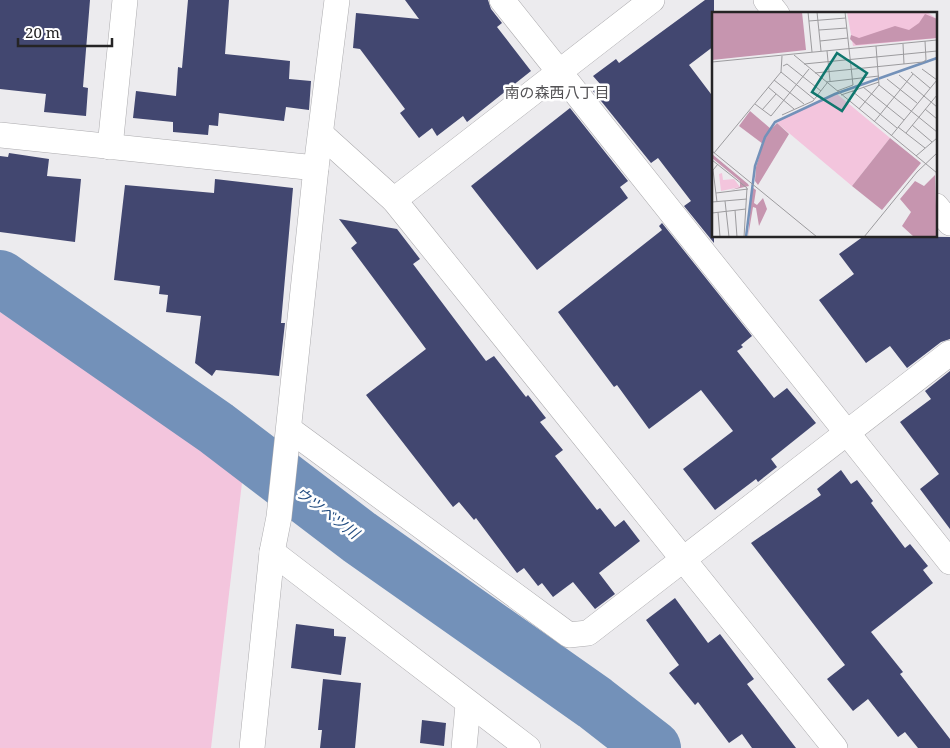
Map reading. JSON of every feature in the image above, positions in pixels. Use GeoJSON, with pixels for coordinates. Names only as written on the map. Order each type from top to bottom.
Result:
{"type":"FeatureCollection","features":[{"type":"Feature","properties":{"kind":"street"},"geometry":{"type":"LineString","coordinates":[[110,147],[125,0]]}},
{"type":"Feature","properties":{"kind":"street"},"geometry":{"type":"LineString","coordinates":[[252,748],[272,552],[279,517],[288,437],[316,168],[322,135],[338,0]]}},
{"type":"Feature","properties":{"kind":"street"},"geometry":{"type":"LineString","coordinates":[[502,0],[950,562]]}},
{"type":"Feature","properties":{"kind":"street"},"geometry":{"type":"LineString","coordinates":[[394,200],[652,0]]}},
{"type":"Feature","properties":{"kind":"street"},"geometry":{"type":"LineString","coordinates":[[766,0],[776,12]]}},
{"type":"Feature","properties":{"kind":"street"},"geometry":{"type":"LineString","coordinates":[[0,135],[316,168]]}},
{"type":"Feature","properties":{"kind":"street"},"geometry":{"type":"LineString","coordinates":[[322,135],[394,200],[835,748]]}},
{"type":"Feature","properties":{"kind":"street"},"geometry":{"type":"LineString","coordinates":[[938,208],[950,223]]}},
{"type":"Feature","properties":{"kind":"street"},"geometry":{"type":"LineString","coordinates":[[288,437],[569,635],[588,633],[950,353]]}},
{"type":"Feature","properties":{"kind":"street"},"geometry":{"type":"LineString","coordinates":[[272,552],[468,705],[528,748]]}},
{"type":"Feature","properties":{"kind":"street"},"geometry":{"type":"LineString","coordinates":[[464,748],[468,705]]}},
{"type":"Feature","properties":{"kind":"shaded area"},"geometry":{"type":"Polygon","coordinates":[[[0,312],[243,474],[211,748],[0,748],[0,312]]]}},
{"type":"Feature","properties":{"kind":"building"},"geometry":{"type":"Polygon","coordinates":[[[0,0],[90,0],[83,87],[88,88],[86,116],[44,112],[46,94],[0,89],[0,0]]]}},
{"type":"Feature","properties":{"kind":"building"},"geometry":{"type":"Polygon","coordinates":[[[188,0],[229,0],[225,54],[290,61],[289,79],[311,81],[309,110],[286,107],[284,121],[219,113],[218,126],[209,125],[208,135],[173,132],[173,122],[133,118],[136,91],[176,96],[178,67],[182,68],[188,0]]]}},
{"type":"Feature","properties":{"kind":"building"},"geometry":{"type":"Polygon","coordinates":[[[405,0],[488,0],[491,9],[502,23],[497,27],[531,71],[467,122],[463,116],[437,136],[432,128],[419,138],[400,113],[405,109],[360,49],[353,48],[356,13],[419,19],[405,0]]]}},
{"type":"Feature","properties":{"kind":"building"},"geometry":{"type":"Polygon","coordinates":[[[705,0],[714,0],[712,48],[689,65],[712,95],[712,238],[714,238],[714,243],[684,206],[691,201],[658,158],[651,163],[593,91],[601,85],[593,76],[616,59],[619,63],[705,0]]]}},
{"type":"Feature","properties":{"kind":"building"},"geometry":{"type":"Polygon","coordinates":[[[570,108],[628,181],[620,187],[628,198],[537,270],[471,186],[570,108]]]}},
{"type":"Feature","properties":{"kind":"building"},"geometry":{"type":"Polygon","coordinates":[[[9,153],[49,159],[47,176],[81,179],[75,242],[0,232],[0,156],[8,157],[9,153]]]}},
{"type":"Feature","properties":{"kind":"building"},"geometry":{"type":"Polygon","coordinates":[[[215,179],[293,188],[281,323],[285,323],[279,376],[216,370],[212,376],[195,363],[201,316],[166,312],[168,295],[159,294],[160,286],[114,280],[125,185],[214,193],[215,179]]]}},
{"type":"Feature","properties":{"kind":"building"},"geometry":{"type":"Polygon","coordinates":[[[339,219],[397,229],[420,259],[413,264],[486,361],[494,356],[526,397],[528,395],[546,418],[540,422],[563,450],[555,456],[597,510],[600,508],[615,527],[624,520],[640,541],[599,573],[615,594],[595,609],[573,582],[553,597],[542,583],[538,586],[524,568],[517,573],[476,518],[474,520],[459,502],[453,507],[366,395],[426,349],[351,248],[357,243],[339,219]]]}},
{"type":"Feature","properties":{"kind":"building"},"geometry":{"type":"Polygon","coordinates":[[[662,223],[752,336],[737,351],[774,398],[787,388],[816,423],[771,459],[777,467],[758,482],[756,479],[715,510],[683,469],[733,431],[701,390],[649,429],[617,385],[614,387],[558,312],[662,230],[659,226],[662,223]]]}},
{"type":"Feature","properties":{"kind":"building"},"geometry":{"type":"Polygon","coordinates":[[[950,237],[950,339],[941,342],[907,368],[890,346],[866,363],[819,300],[854,274],[839,254],[861,238],[950,237]]]}},
{"type":"Feature","properties":{"kind":"building"},"geometry":{"type":"Polygon","coordinates":[[[950,371],[950,529],[920,489],[939,474],[900,422],[931,399],[925,391],[950,371]]]}},
{"type":"Feature","properties":{"kind":"building"},"geometry":{"type":"Polygon","coordinates":[[[841,470],[851,484],[857,480],[873,501],[871,503],[905,548],[910,544],[928,566],[923,570],[933,583],[871,632],[903,672],[900,674],[950,739],[950,748],[918,748],[905,732],[898,737],[868,699],[853,711],[827,679],[845,665],[751,543],[821,495],[817,489],[841,470]]]}},
{"type":"Feature","properties":{"kind":"building"},"geometry":{"type":"Polygon","coordinates":[[[675,598],[708,643],[720,634],[754,679],[747,684],[796,748],[752,748],[742,734],[729,743],[698,702],[695,705],[669,673],[679,665],[646,620],[675,598]]]}},
{"type":"Feature","properties":{"kind":"building"},"geometry":{"type":"Polygon","coordinates":[[[296,624],[334,629],[334,636],[346,637],[341,675],[291,668],[296,624]]]}},
{"type":"Feature","properties":{"kind":"building"},"geometry":{"type":"Polygon","coordinates":[[[323,679],[361,683],[355,748],[320,748],[322,730],[318,730],[323,679]]]}},
{"type":"Feature","properties":{"kind":"building"},"geometry":{"type":"Polygon","coordinates":[[[422,720],[446,723],[444,746],[420,743],[422,720]]]}},
{"type":"Feature","properties":{"kind":"waterway","name":"ウツベツ川"},"geometry":{"type":"LineString","coordinates":[[0,278],[216,428],[359,537],[595,703],[653,748]]}},
{"type":"Feature","properties":{"kind":"district","name":"南の森西八丁目"},"geometry":{"type":"Point","coordinates":[557,93]}}]}
